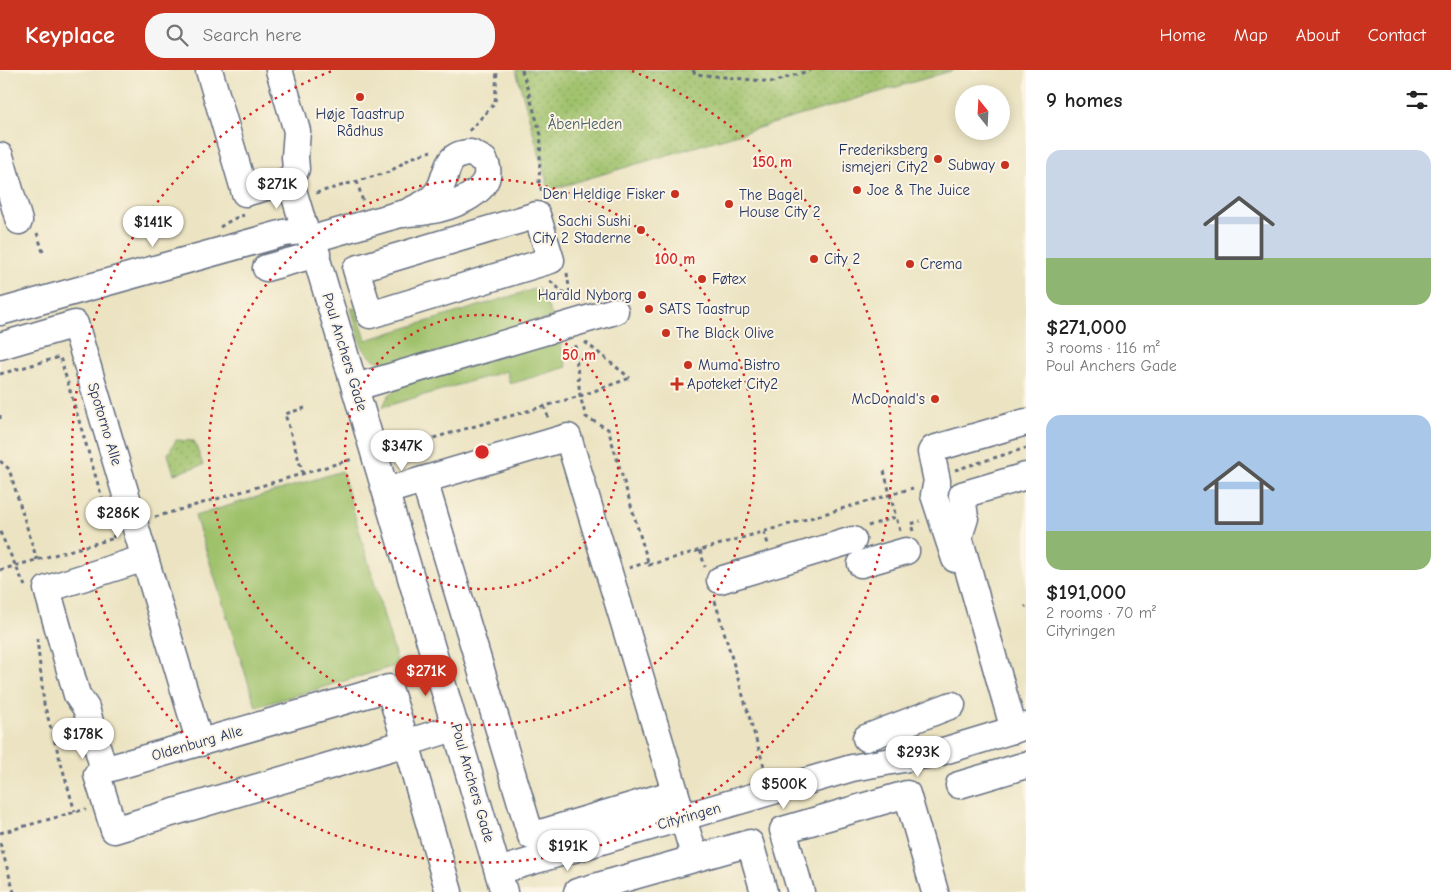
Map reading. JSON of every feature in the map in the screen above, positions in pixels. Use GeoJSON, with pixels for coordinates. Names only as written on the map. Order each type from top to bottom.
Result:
{"type":"FeatureCollection","features":[{"type":"Feature","properties":{"kind":"street"},"geometry":{"type":"LineString","coordinates":[[209,70],[245,194],[292,190]]}},
{"type":"Feature","properties":{"kind":"street"},"geometry":{"type":"LineString","coordinates":[[279,70],[298,131],[294,157],[296,169],[292,190],[312,242]]}},
{"type":"Feature","properties":{"kind":"street"},"geometry":{"type":"LineString","coordinates":[[0,156],[19,221]]}},
{"type":"Feature","properties":{"kind":"street"},"geometry":{"type":"LineString","coordinates":[[266,268],[312,242],[404,214]]}},
{"type":"Feature","properties":{"kind":"street"},"geometry":{"type":"LineString","coordinates":[[538,215],[551,260],[370,315],[363,293],[356,269],[538,215]]}},
{"type":"Feature","properties":{"kind":"street"},"geometry":{"type":"LineString","coordinates":[[0,312],[284,233],[296,231],[312,242]]}},
{"type":"Feature","properties":{"kind":"street","name":"Poul Anchers Gade"},"geometry":{"type":"LineString","coordinates":[[312,242],[457,727],[501,882]]}},
{"type":"Feature","properties":{"kind":"street"},"geometry":{"type":"LineString","coordinates":[[331,303],[363,293]]}},
{"type":"Feature","properties":{"kind":"street"},"geometry":{"type":"LineString","coordinates":[[356,387],[615,311]]}},
{"type":"Feature","properties":{"kind":"street","name":"Spotorno Alle"},"geometry":{"type":"LineString","coordinates":[[0,346],[75,324],[126,535],[145,558],[200,742]]}},
{"type":"Feature","properties":{"kind":"street"},"geometry":{"type":"LineString","coordinates":[[991,647],[982,639],[977,629],[934,495],[936,479],[930,454],[933,449],[1026,422]]}},
{"type":"Feature","properties":{"kind":"street"},"geometry":{"type":"LineString","coordinates":[[386,491],[568,437],[695,858]]}},
{"type":"Feature","properties":{"kind":"street"},"geometry":{"type":"LineString","coordinates":[[1020,728],[991,647],[959,537],[965,518],[962,495],[1026,476]]}},
{"type":"Feature","properties":{"kind":"street"},"geometry":{"type":"LineString","coordinates":[[424,480],[530,836],[675,793]]}},
{"type":"Feature","properties":{"kind":"street"},"geometry":{"type":"LineString","coordinates":[[713,582],[857,552],[909,539]]}},
{"type":"Feature","properties":{"kind":"street"},"geometry":{"type":"LineString","coordinates":[[145,558],[47,589],[76,695],[86,708],[104,770],[97,775],[114,830],[457,727]]}},
{"type":"Feature","properties":{"kind":"street","name":"Oldenburg Alle"},"geometry":{"type":"LineString","coordinates":[[104,770],[389,688],[406,743]]}},
{"type":"Feature","properties":{"kind":"street"},"geometry":{"type":"LineString","coordinates":[[866,738],[952,705]]}},
{"type":"Feature","properties":{"kind":"street","name":"Cityringen"},"geometry":{"type":"LineString","coordinates":[[501,882],[683,818],[829,771],[937,753],[1020,728]]}},
{"type":"Feature","properties":{"kind":"street"},"geometry":{"type":"LineString","coordinates":[[406,743],[449,892]]}},
{"type":"Feature","properties":{"kind":"street"},"geometry":{"type":"LineString","coordinates":[[959,785],[1026,765]]}},
{"type":"Feature","properties":{"kind":"street"},"geometry":{"type":"LineString","coordinates":[[829,771],[844,812]]}},
{"type":"Feature","properties":{"kind":"street"},"geometry":{"type":"LineString","coordinates":[[801,892],[783,830],[907,794],[935,892]]}},
{"type":"Feature","properties":{"kind":"street"},"geometry":{"type":"LineString","coordinates":[[577,892],[750,843],[764,892]]}},
{"type":"Feature","properties":{"kind":"path"},"geometry":{"type":"LineString","coordinates":[[462,132],[470,131],[495,102],[497,70]]}},
{"type":"Feature","properties":{"kind":"path"},"geometry":{"type":"LineString","coordinates":[[694,70],[695,74],[773,82],[811,70]]}},
{"type":"Feature","properties":{"kind":"path"},"geometry":{"type":"LineString","coordinates":[[292,190],[389,172],[411,158],[436,149]]}},
{"type":"Feature","properties":{"kind":"path"},"geometry":{"type":"LineString","coordinates":[[551,284],[571,299]]}},
{"type":"Feature","properties":{"kind":"path"},"geometry":{"type":"LineString","coordinates":[[580,396],[630,378],[581,340]]}},
{"type":"Feature","properties":{"kind":"path"},"geometry":{"type":"LineString","coordinates":[[575,343],[580,396],[586,417],[608,429],[649,565],[917,487],[929,478],[936,479],[1026,448]]}},
{"type":"Feature","properties":{"kind":"path"},"geometry":{"type":"LineString","coordinates":[[0,374],[60,357],[126,535],[0,570]]}},
{"type":"Feature","properties":{"kind":"path"},"geometry":{"type":"LineString","coordinates":[[303,474],[285,414],[306,408]]}},
{"type":"Feature","properties":{"kind":"path"},"geometry":{"type":"LineString","coordinates":[[0,415],[0,421]]}},
{"type":"Feature","properties":{"kind":"path"},"geometry":{"type":"LineString","coordinates":[[0,461],[9,469],[37,560]]}},
{"type":"Feature","properties":{"kind":"path"},"geometry":{"type":"LineString","coordinates":[[884,471],[899,526]]}},
{"type":"Feature","properties":{"kind":"path"},"geometry":{"type":"LineString","coordinates":[[909,539],[911,524],[916,522]]}},
{"type":"Feature","properties":{"kind":"path"},"geometry":{"type":"LineString","coordinates":[[0,532],[26,588]]}},
{"type":"Feature","properties":{"kind":"path"},"geometry":{"type":"LineString","coordinates":[[700,550],[713,582],[766,774]]}},
{"type":"Feature","properties":{"kind":"path"},"geometry":{"type":"LineString","coordinates":[[36,636],[44,704],[75,812]]}},
{"type":"Feature","properties":{"kind":"path"},"geometry":{"type":"LineString","coordinates":[[0,833],[106,804]]}},
{"type":"Feature","properties":{"kind":"path"},"geometry":{"type":"LineString","coordinates":[[0,843],[14,892]]}},
{"type":"Feature","properties":{"kind":"green space","name":"ÅbenHeden"},"geometry":{"type":"Polygon","coordinates":[[[516,70],[954,70],[549,190],[516,70]]]}},
{"type":"Feature","properties":{"kind":"green space"},"geometry":{"type":"Polygon","coordinates":[[[538,288],[553,317],[395,365],[383,363],[367,354],[362,347],[351,308],[356,309],[366,340],[538,288]]]}},
{"type":"Feature","properties":{"kind":"green space"},"geometry":{"type":"Polygon","coordinates":[[[559,339],[567,367],[510,384],[506,371],[383,407],[388,396],[400,386],[559,339]]]}},
{"type":"Feature","properties":{"kind":"green space"},"geometry":{"type":"Polygon","coordinates":[[[176,440],[194,441],[203,465],[174,474],[168,454],[176,440]]]}},
{"type":"Feature","properties":{"kind":"green space"},"geometry":{"type":"Polygon","coordinates":[[[342,471],[398,665],[256,707],[195,516],[342,471]]]}},
{"type":"Feature","properties":{"kind":"place","name":"Høje Taastrup Rådhus"},"geometry":{"type":"Point","coordinates":[360,97]}},
{"type":"Feature","properties":{"kind":"place","name":"Frederiksberg ismejeri City2"},"geometry":{"type":"Point","coordinates":[938,159]}},
{"type":"Feature","properties":{"kind":"place","name":"Subway"},"geometry":{"type":"Point","coordinates":[1005,165]}},
{"type":"Feature","properties":{"kind":"place","name":"Joe & The Juice"},"geometry":{"type":"Point","coordinates":[857,190]}},
{"type":"Feature","properties":{"kind":"place","name":"Den Heldige Fisker"},"geometry":{"type":"Point","coordinates":[675,194]}},
{"type":"Feature","properties":{"kind":"place","name":"The Bagel House City 2"},"geometry":{"type":"Point","coordinates":[729,204]}},
{"type":"Feature","properties":{"kind":"place","name":"Sachi Sushi City 2 Staderne"},"geometry":{"type":"Point","coordinates":[641,230]}},
{"type":"Feature","properties":{"kind":"place","name":"City 2"},"geometry":{"type":"Point","coordinates":[814,259]}},
{"type":"Feature","properties":{"kind":"place","name":"Crema"},"geometry":{"type":"Point","coordinates":[910,264]}},
{"type":"Feature","properties":{"kind":"place","name":"Føtex"},"geometry":{"type":"Point","coordinates":[702,279]}},
{"type":"Feature","properties":{"kind":"place","name":"Harald Nyborg"},"geometry":{"type":"Point","coordinates":[642,295]}},
{"type":"Feature","properties":{"kind":"place","name":"SATS Taastrup"},"geometry":{"type":"Point","coordinates":[649,309]}},
{"type":"Feature","properties":{"kind":"place","name":"The Black Olive"},"geometry":{"type":"Point","coordinates":[666,333]}},
{"type":"Feature","properties":{"kind":"place","name":"Muma Bistro"},"geometry":{"type":"Point","coordinates":[688,365]}},
{"type":"Feature","properties":{"kind":"place","name":"Apoteket City2"},"geometry":{"type":"Point","coordinates":[677,384]}},
{"type":"Feature","properties":{"kind":"place","name":"McDonald's"},"geometry":{"type":"Point","coordinates":[935,399]}}]}
